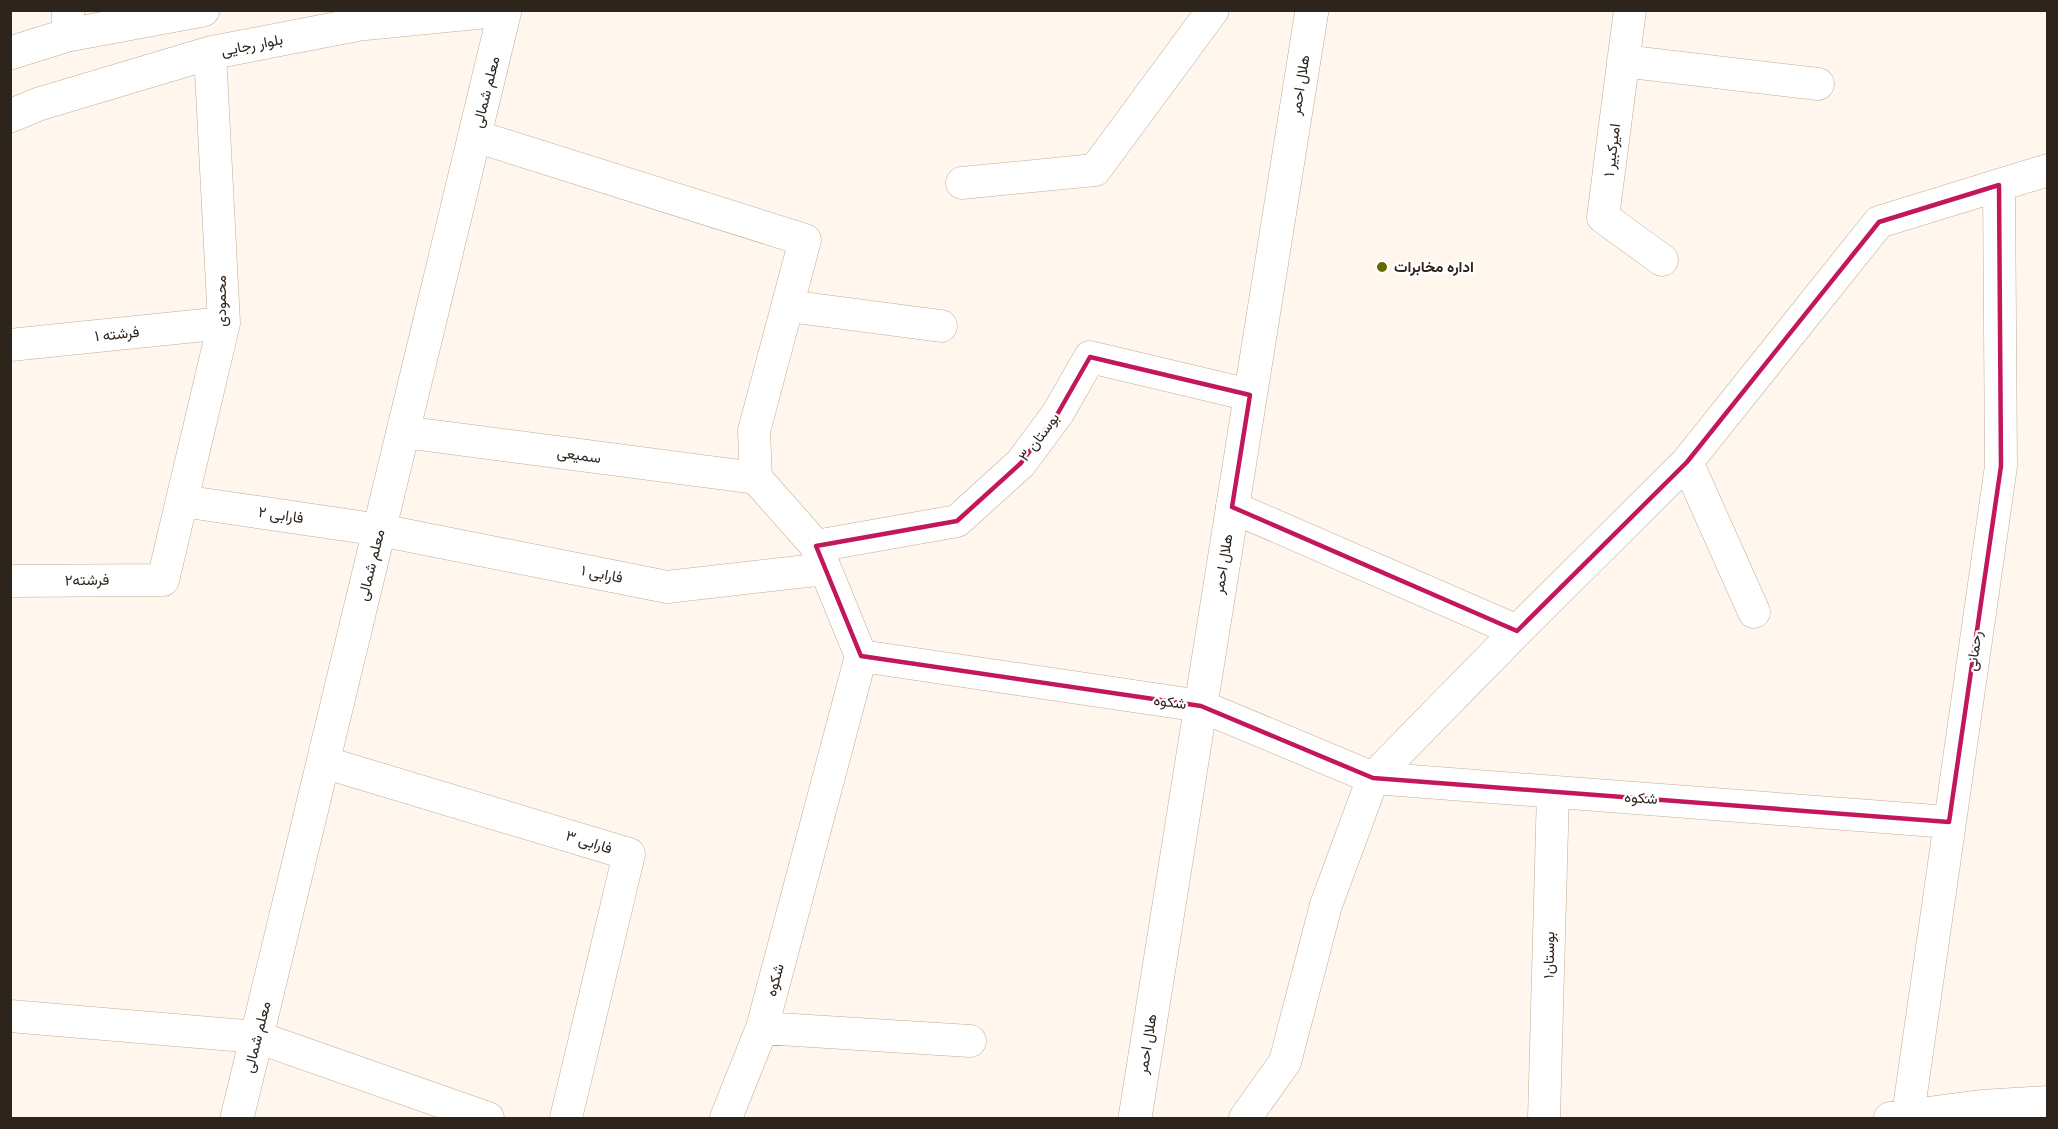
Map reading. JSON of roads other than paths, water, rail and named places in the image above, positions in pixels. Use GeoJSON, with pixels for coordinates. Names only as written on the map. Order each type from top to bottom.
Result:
{"type":"FeatureCollection","features":[{"type":"Feature","properties":{"kind":"street"},"geometry":{"type":"LineString","coordinates":[[10,53],[68,23],[203,10]]}},
{"type":"Feature","properties":{"kind":"street","name":"بلوار رجایی"},"geometry":{"type":"LineString","coordinates":[[10,116],[39,104],[210,52],[360,24],[504,10]]}},
{"type":"Feature","properties":{"kind":"street","name":"معلم شمالی"},"geometry":{"type":"LineString","coordinates":[[237,1119],[504,10]]}},
{"type":"Feature","properties":{"kind":"street"},"geometry":{"type":"LineString","coordinates":[[962,183],[1095,170],[1213,10]]}},
{"type":"Feature","properties":{"kind":"street","name":"هلال احمر"},"geometry":{"type":"LineString","coordinates":[[1135,1119],[1312,10]]}},
{"type":"Feature","properties":{"kind":"street","name":"امیرکبیر ۱"},"geometry":{"type":"LineString","coordinates":[[1630,10],[1603,217],[1662,260]]}},
{"type":"Feature","properties":{"kind":"street","name":"محمودی"},"geometry":{"type":"LineString","coordinates":[[164,580],[224,323],[210,52]]}},
{"type":"Feature","properties":{"kind":"street"},"geometry":{"type":"LineString","coordinates":[[1623,61],[1818,84]]}},
{"type":"Feature","properties":{"kind":"street"},"geometry":{"type":"LineString","coordinates":[[475,136],[805,240],[754,431],[756,478],[821,558],[861,656]]}},
{"type":"Feature","properties":{"kind":"street"},"geometry":{"type":"LineString","coordinates":[[1245,1119],[1285,1062],[1326,905],[1374,778],[1517,631],[1687,462],[1879,222],[2048,170]]}},
{"type":"Feature","properties":{"kind":"street","name":"رحمانی"},"geometry":{"type":"LineString","coordinates":[[1899,1117],[1949,822],[2001,466],[1999,185]]}},
{"type":"Feature","properties":{"kind":"street"},"geometry":{"type":"LineString","coordinates":[[788,306],[941,326]]}},
{"type":"Feature","properties":{"kind":"street","name":"فرشته ۱"},"geometry":{"type":"LineString","coordinates":[[10,345],[224,323]]}},
{"type":"Feature","properties":{"kind":"street","name":"بوستان ٣"},"geometry":{"type":"LineString","coordinates":[[821,558],[957,521],[1021,463],[1058,413],[1090,357],[1251,395]]}},
{"type":"Feature","properties":{"kind":"street","name":"سمیعی"},"geometry":{"type":"LineString","coordinates":[[403,432],[756,478]]}},
{"type":"Feature","properties":{"kind":"street"},"geometry":{"type":"LineString","coordinates":[[1687,462],[1755,612]]}},
{"type":"Feature","properties":{"kind":"street","name":"فارابی ۲"},"geometry":{"type":"LineString","coordinates":[[182,501],[380,530]]}},
{"type":"Feature","properties":{"kind":"street"},"geometry":{"type":"LineString","coordinates":[[1232,507],[1517,631]]}},
{"type":"Feature","properties":{"kind":"street","name":"فارابی ۱"},"geometry":{"type":"LineString","coordinates":[[380,530],[667,587],[821,558]]}},
{"type":"Feature","properties":{"kind":"street","name":"فرشته۲"},"geometry":{"type":"LineString","coordinates":[[10,581],[164,580]]}},
{"type":"Feature","properties":{"kind":"street","name":"شکوه"},"geometry":{"type":"LineString","coordinates":[[726,1119],[762,1028],[861,656],[1201,706],[1374,778],[1949,822]]}},
{"type":"Feature","properties":{"kind":"street","name":"فارابی ۳"},"geometry":{"type":"LineString","coordinates":[[323,762],[628,854],[566,1119]]}},
{"type":"Feature","properties":{"kind":"street","name":"بوستان۱"},"geometry":{"type":"LineString","coordinates":[[1544,1119],[1553,792]]}},
{"type":"Feature","properties":{"kind":"street"},"geometry":{"type":"LineString","coordinates":[[10,1017],[257,1036],[488,1119]]}},
{"type":"Feature","properties":{"kind":"street"},"geometry":{"type":"LineString","coordinates":[[762,1028],[970,1041]]}},
{"type":"Feature","properties":{"kind":"street"},"geometry":{"type":"LineString","coordinates":[[1899,1117],[1981,1112],[2048,1102]]}},
{"type":"Feature","properties":{"kind":"place","name":"اداره مخابرات"},"geometry":{"type":"Point","coordinates":[1382,267]}}]}
